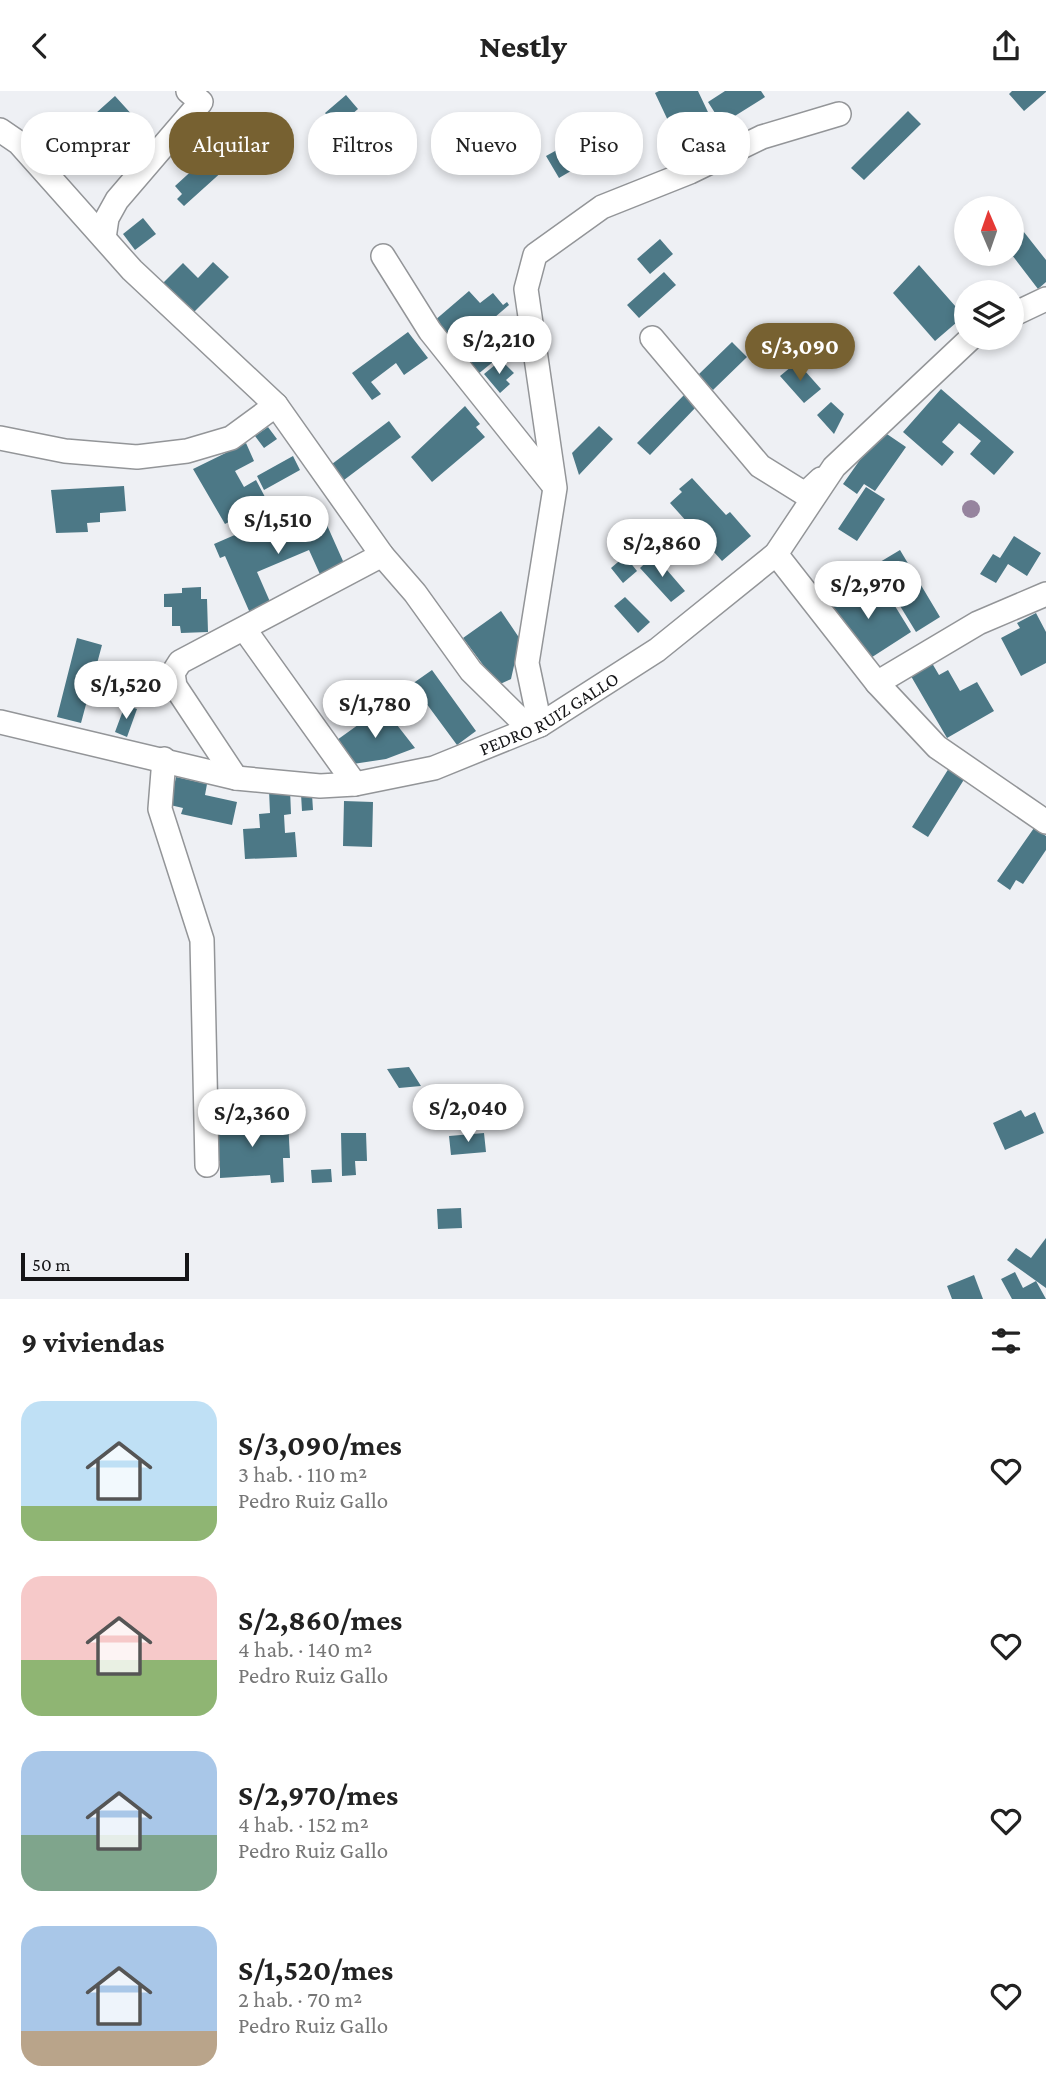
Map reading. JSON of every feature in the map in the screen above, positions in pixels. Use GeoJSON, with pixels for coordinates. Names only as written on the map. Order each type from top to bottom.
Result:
{"type":"FeatureCollection","features":[{"type":"Feature","properties":{"kind":"street"},"geometry":{"type":"LineString","coordinates":[[104,238],[107,218],[117,200],[201,102],[188,91]]}},
{"type":"Feature","properties":{"kind":"street"},"geometry":{"type":"LineString","coordinates":[[535,727],[527,663],[555,488],[526,289],[536,255],[602,207],[690,172],[762,137],[839,114]]}},
{"type":"Feature","properties":{"kind":"street"},"geometry":{"type":"LineString","coordinates":[[0,130],[19,143],[132,270],[276,405],[382,555],[415,593],[471,671],[535,727]]}},
{"type":"Feature","properties":{"kind":"street"},"geometry":{"type":"LineString","coordinates":[[383,256],[430,331],[555,488]]}},
{"type":"Feature","properties":{"kind":"street"},"geometry":{"type":"LineString","coordinates":[[1024,309],[1046,299]]}},
{"type":"Feature","properties":{"kind":"street"},"geometry":{"type":"LineString","coordinates":[[652,338],[760,466],[805,494],[834,467]]}},
{"type":"Feature","properties":{"kind":"street","name":"PEDRO RUIZ GALLO"},"geometry":{"type":"LineString","coordinates":[[0,722],[236,778],[320,786],[355,784],[434,768],[535,727],[657,650],[776,554],[834,467],[958,350]]}},
{"type":"Feature","properties":{"kind":"street"},"geometry":{"type":"LineString","coordinates":[[0,438],[65,451],[137,457],[175,452],[231,438],[276,405]]}},
{"type":"Feature","properties":{"kind":"street"},"geometry":{"type":"LineString","coordinates":[[776,554],[877,683],[937,747],[1046,822]]}},
{"type":"Feature","properties":{"kind":"street"},"geometry":{"type":"LineString","coordinates":[[236,778],[176,686],[173,673],[180,662],[245,630],[382,555]]}},
{"type":"Feature","properties":{"kind":"street"},"geometry":{"type":"LineString","coordinates":[[877,683],[978,623],[1046,594]]}},
{"type":"Feature","properties":{"kind":"street"},"geometry":{"type":"LineString","coordinates":[[245,630],[355,784]]}},
{"type":"Feature","properties":{"kind":"street"},"geometry":{"type":"LineString","coordinates":[[164,759],[160,809],[202,940],[207,1165]]}},
{"type":"Feature","properties":{"kind":"building"},"geometry":{"type":"Polygon","coordinates":[[[698,91],[708,112],[664,112],[655,93],[698,91]]]}},
{"type":"Feature","properties":{"kind":"building"},"geometry":{"type":"Polygon","coordinates":[[[725,91],[761,91],[765,97],[741,112],[714,112],[708,102],[725,91]]]}},
{"type":"Feature","properties":{"kind":"building"},"geometry":{"type":"Polygon","coordinates":[[[1012,91],[1046,92],[1024,111],[1009,94],[1012,91]]]}},
{"type":"Feature","properties":{"kind":"building"},"geometry":{"type":"Polygon","coordinates":[[[346,95],[358,109],[354,112],[326,112],[346,95]]]}},
{"type":"Feature","properties":{"kind":"building"},"geometry":{"type":"Polygon","coordinates":[[[115,96],[130,112],[97,112],[115,96]]]}},
{"type":"Feature","properties":{"kind":"building"},"geometry":{"type":"Polygon","coordinates":[[[908,111],[921,124],[864,180],[851,168],[908,111]]]}},
{"type":"Feature","properties":{"kind":"building"},"geometry":{"type":"Polygon","coordinates":[[[555,151],[555,171],[546,156],[555,151]]]}},
{"type":"Feature","properties":{"kind":"building"},"geometry":{"type":"Polygon","coordinates":[[[187,175],[218,175],[184,206],[177,199],[182,194],[175,186],[187,175]]]}},
{"type":"Feature","properties":{"kind":"building"},"geometry":{"type":"Polygon","coordinates":[[[143,218],[156,234],[135,250],[123,234],[143,218]]]}},
{"type":"Feature","properties":{"kind":"building"},"geometry":{"type":"Polygon","coordinates":[[[1024,232],[1046,260],[1046,282],[1038,289],[1020,266],[1024,266],[1024,232]]]}},
{"type":"Feature","properties":{"kind":"building"},"geometry":{"type":"Polygon","coordinates":[[[660,239],[673,254],[650,274],[637,259],[660,239]]]}},
{"type":"Feature","properties":{"kind":"building"},"geometry":{"type":"Polygon","coordinates":[[[213,262],[229,277],[191,315],[161,285],[183,263],[198,278],[213,262]]]}},
{"type":"Feature","properties":{"kind":"building"},"geometry":{"type":"Polygon","coordinates":[[[919,265],[954,305],[954,325],[935,341],[893,293],[919,265]]]}},
{"type":"Feature","properties":{"kind":"building"},"geometry":{"type":"Polygon","coordinates":[[[664,272],[676,285],[639,318],[627,305],[664,272]]]}},
{"type":"Feature","properties":{"kind":"building"},"geometry":{"type":"Polygon","coordinates":[[[469,291],[480,303],[493,293],[503,305],[507,302],[509,305],[458,349],[434,321],[469,291]]]}},
{"type":"Feature","properties":{"kind":"building"},"geometry":{"type":"Polygon","coordinates":[[[408,332],[428,358],[404,375],[396,363],[371,382],[381,394],[372,400],[352,373],[408,332]]]}},
{"type":"Feature","properties":{"kind":"building"},"geometry":{"type":"Polygon","coordinates":[[[508,336],[515,344],[472,379],[462,366],[497,338],[501,343],[508,336]]]}},
{"type":"Feature","properties":{"kind":"building"},"geometry":{"type":"Polygon","coordinates":[[[732,342],[747,357],[713,390],[698,375],[732,342]]]}},
{"type":"Feature","properties":{"kind":"building"},"geometry":{"type":"Polygon","coordinates":[[[501,360],[514,373],[506,380],[510,384],[500,393],[484,374],[501,360]]]}},
{"type":"Feature","properties":{"kind":"building"},"geometry":{"type":"Polygon","coordinates":[[[797,362],[821,389],[804,403],[780,376],[797,362]]]}},
{"type":"Feature","properties":{"kind":"building"},"geometry":{"type":"Polygon","coordinates":[[[941,389],[1014,452],[994,475],[970,454],[981,441],[959,423],[942,442],[954,452],[942,466],[903,432],[941,389]]]}},
{"type":"Feature","properties":{"kind":"building"},"geometry":{"type":"Polygon","coordinates":[[[685,394],[697,406],[650,455],[637,443],[685,394]]]}},
{"type":"Feature","properties":{"kind":"building"},"geometry":{"type":"Polygon","coordinates":[[[831,402],[844,414],[834,434],[817,415],[831,402]]]}},
{"type":"Feature","properties":{"kind":"building"},"geometry":{"type":"Polygon","coordinates":[[[465,406],[480,424],[476,427],[485,437],[432,482],[411,457],[465,406]]]}},
{"type":"Feature","properties":{"kind":"building"},"geometry":{"type":"Polygon","coordinates":[[[389,421],[401,437],[344,480],[332,464],[389,421]]]}},
{"type":"Feature","properties":{"kind":"building"},"geometry":{"type":"Polygon","coordinates":[[[599,426],[613,439],[579,475],[572,453],[599,426]]]}},
{"type":"Feature","properties":{"kind":"building"},"geometry":{"type":"Polygon","coordinates":[[[268,427],[277,439],[264,448],[255,436],[268,427]]]}},
{"type":"Feature","properties":{"kind":"building"},"geometry":{"type":"Polygon","coordinates":[[[881,430],[906,447],[875,491],[864,484],[857,494],[843,484],[881,430]]]}},
{"type":"Feature","properties":{"kind":"building"},"geometry":{"type":"Polygon","coordinates":[[[246,443],[254,461],[235,471],[244,487],[256,480],[265,497],[254,502],[257,507],[225,524],[193,469],[246,443]]]}},
{"type":"Feature","properties":{"kind":"building"},"geometry":{"type":"Polygon","coordinates":[[[293,456],[300,470],[264,490],[257,476],[293,456]]]}},
{"type":"Feature","properties":{"kind":"building"},"geometry":{"type":"Polygon","coordinates":[[[692,478],[726,515],[730,512],[751,536],[722,561],[670,503],[682,492],[679,489],[692,478]]]}},
{"type":"Feature","properties":{"kind":"building"},"geometry":{"type":"Polygon","coordinates":[[[124,486],[126,511],[100,513],[100,522],[87,523],[88,532],[56,533],[51,490],[124,486]]]}},
{"type":"Feature","properties":{"kind":"building"},"geometry":{"type":"Polygon","coordinates":[[[866,487],[885,499],[857,541],[838,529],[866,487]]]}},
{"type":"Feature","properties":{"kind":"building"},"geometry":{"type":"Polygon","coordinates":[[[322,514],[347,570],[323,581],[309,550],[257,572],[271,604],[250,613],[225,556],[220,558],[214,544],[258,525],[265,539],[322,514]]]}},
{"type":"Feature","properties":{"kind":"building"},"geometry":{"type":"Polygon","coordinates":[[[1014,536],[1041,553],[1027,576],[1008,564],[996,583],[980,574],[993,554],[1000,558],[1014,536]]]}},
{"type":"Feature","properties":{"kind":"building"},"geometry":{"type":"Polygon","coordinates":[[[900,550],[940,617],[916,632],[875,565],[900,550]]]}},
{"type":"Feature","properties":{"kind":"building"},"geometry":{"type":"Polygon","coordinates":[[[654,555],[685,591],[671,602],[640,568],[654,555]]]}},
{"type":"Feature","properties":{"kind":"building"},"geometry":{"type":"Polygon","coordinates":[[[625,556],[637,571],[623,583],[611,568],[625,556]]]}},
{"type":"Feature","properties":{"kind":"building"},"geometry":{"type":"Polygon","coordinates":[[[856,581],[873,609],[890,598],[911,632],[866,661],[827,599],[856,581]]]}},
{"type":"Feature","properties":{"kind":"building"},"geometry":{"type":"Polygon","coordinates":[[[201,587],[201,599],[207,599],[208,632],[181,633],[180,626],[172,626],[172,607],[164,607],[164,594],[182,593],[182,588],[201,587]]]}},
{"type":"Feature","properties":{"kind":"building"},"geometry":{"type":"Polygon","coordinates":[[[625,597],[650,622],[638,633],[614,606],[625,597]]]}},
{"type":"Feature","properties":{"kind":"building"},"geometry":{"type":"Polygon","coordinates":[[[501,611],[520,639],[511,679],[498,685],[463,638],[501,611]]]}},
{"type":"Feature","properties":{"kind":"building"},"geometry":{"type":"Polygon","coordinates":[[[1036,613],[1046,632],[1046,663],[1021,676],[1001,638],[1020,628],[1017,623],[1036,613]]]}},
{"type":"Feature","properties":{"kind":"building"},"geometry":{"type":"Polygon","coordinates":[[[77,638],[102,645],[81,723],[57,717],[77,638]]]}},
{"type":"Feature","properties":{"kind":"building"},"geometry":{"type":"Polygon","coordinates":[[[929,658],[939,675],[948,670],[960,691],[977,682],[994,711],[947,738],[908,671],[929,658]]]}},
{"type":"Feature","properties":{"kind":"building"},"geometry":{"type":"Polygon","coordinates":[[[432,670],[476,731],[457,745],[412,684],[432,670]]]}},
{"type":"Feature","properties":{"kind":"building"},"geometry":{"type":"Polygon","coordinates":[[[125,705],[137,709],[127,737],[115,732],[125,705]]]}},
{"type":"Feature","properties":{"kind":"building"},"geometry":{"type":"Polygon","coordinates":[[[383,707],[415,748],[386,759],[353,764],[337,740],[383,707]]]}},
{"type":"Feature","properties":{"kind":"building"},"geometry":{"type":"Polygon","coordinates":[[[949,768],[965,778],[928,837],[912,827],[949,768]]]}},
{"type":"Feature","properties":{"kind":"building"},"geometry":{"type":"Polygon","coordinates":[[[176,777],[207,784],[205,795],[237,802],[232,825],[181,814],[183,808],[170,805],[176,777]]]}},
{"type":"Feature","properties":{"kind":"building"},"geometry":{"type":"Polygon","coordinates":[[[290,789],[291,814],[284,815],[285,833],[295,832],[297,857],[245,859],[243,829],[260,828],[259,814],[270,813],[269,790],[290,789]]]}},
{"type":"Feature","properties":{"kind":"building"},"geometry":{"type":"Polygon","coordinates":[[[301,794],[312,794],[313,810],[302,811],[301,794]]]}},
{"type":"Feature","properties":{"kind":"building"},"geometry":{"type":"Polygon","coordinates":[[[344,801],[373,802],[372,847],[343,846],[344,801]]]}},
{"type":"Feature","properties":{"kind":"building"},"geometry":{"type":"Polygon","coordinates":[[[1034,828],[1046,836],[1046,850],[1023,884],[1016,880],[1010,890],[997,881],[1034,828]]]}},
{"type":"Feature","properties":{"kind":"building"},"geometry":{"type":"Polygon","coordinates":[[[409,1067],[421,1086],[399,1088],[387,1069],[409,1067]]]}},
{"type":"Feature","properties":{"kind":"building"},"geometry":{"type":"Polygon","coordinates":[[[1021,1110],[1025,1117],[1035,1112],[1044,1133],[1005,1150],[993,1123],[1021,1110]]]}},
{"type":"Feature","properties":{"kind":"building"},"geometry":{"type":"Polygon","coordinates":[[[288,1120],[290,1158],[283,1158],[284,1182],[271,1183],[270,1175],[220,1178],[220,1161],[215,1162],[213,1123],[288,1120]]]}},
{"type":"Feature","properties":{"kind":"building"},"geometry":{"type":"Polygon","coordinates":[[[341,1133],[366,1133],[367,1161],[355,1161],[356,1175],[342,1176],[341,1133]]]}},
{"type":"Feature","properties":{"kind":"building"},"geometry":{"type":"Polygon","coordinates":[[[484,1133],[486,1152],[451,1155],[449,1136],[484,1133]]]}},
{"type":"Feature","properties":{"kind":"building"},"geometry":{"type":"Polygon","coordinates":[[[331,1169],[332,1182],[312,1183],[311,1170],[331,1169]]]}},
{"type":"Feature","properties":{"kind":"building"},"geometry":{"type":"Polygon","coordinates":[[[461,1208],[462,1228],[438,1229],[437,1209],[461,1208]]]}},
{"type":"Feature","properties":{"kind":"building"},"geometry":{"type":"Polygon","coordinates":[[[1046,1238],[1046,1288],[1007,1260],[1016,1248],[1031,1258],[1046,1238]]]}},
{"type":"Feature","properties":{"kind":"building"},"geometry":{"type":"Polygon","coordinates":[[[1015,1272],[1023,1288],[1036,1281],[1046,1299],[1012,1299],[1001,1279],[1015,1272]]]}},
{"type":"Feature","properties":{"kind":"building"},"geometry":{"type":"Polygon","coordinates":[[[974,1275],[983,1299],[952,1299],[947,1286],[974,1275]]]}}]}
